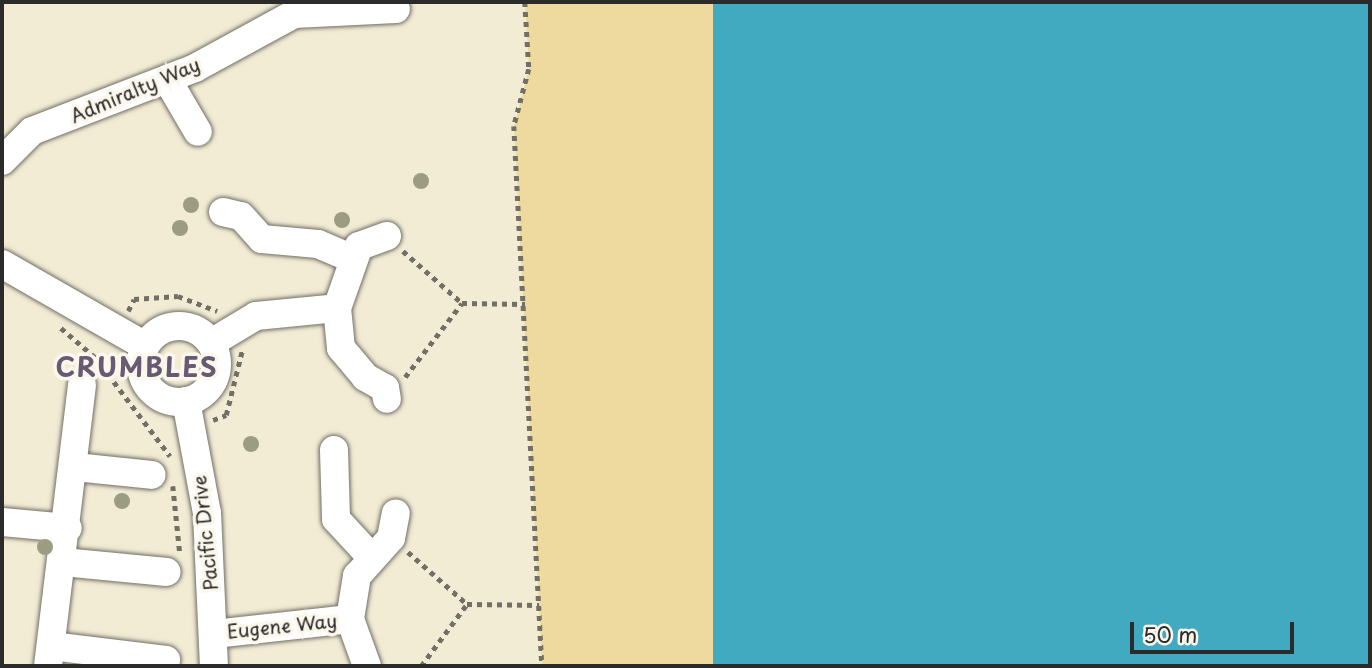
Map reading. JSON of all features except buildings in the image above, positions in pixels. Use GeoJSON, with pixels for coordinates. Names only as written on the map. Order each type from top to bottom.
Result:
{"type":"FeatureCollection","features":[{"type":"Feature","properties":{"kind":"street","name":"Admiralty Way"},"geometry":{"type":"LineString","coordinates":[[2,161],[32,131],[167,79],[293,8],[396,9]]}},
{"type":"Feature","properties":{"kind":"street"},"geometry":{"type":"LineString","coordinates":[[167,79],[198,132]]}},
{"type":"Feature","properties":{"kind":"street"},"geometry":{"type":"LineString","coordinates":[[223,212],[241,216],[272,243],[318,244],[351,258]]}},
{"type":"Feature","properties":{"kind":"street"},"geometry":{"type":"LineString","coordinates":[[387,236],[359,246],[351,258],[337,308],[341,348],[365,377],[384,388],[387,399]]}},
{"type":"Feature","properties":{"kind":"street"},"geometry":{"type":"LineString","coordinates":[[2,264],[145,346]]}},
{"type":"Feature","properties":{"kind":"street"},"geometry":{"type":"LineString","coordinates":[[225,341],[177,325],[145,346],[140,359],[148,387],[165,399],[186,401],[211,384],[225,341],[256,316],[337,308]]}},
{"type":"Feature","properties":{"kind":"street"},"geometry":{"type":"LineString","coordinates":[[82,385],[68,528],[49,656],[166,660]]}},
{"type":"Feature","properties":{"kind":"street","name":"Pacific Drive"},"geometry":{"type":"LineString","coordinates":[[186,401],[207,513],[214,666]]}},
{"type":"Feature","properties":{"kind":"street"},"geometry":{"type":"LineString","coordinates":[[334,450],[336,519],[372,558]]}},
{"type":"Feature","properties":{"kind":"street"},"geometry":{"type":"LineString","coordinates":[[74,477],[152,475]]}},
{"type":"Feature","properties":{"kind":"street"},"geometry":{"type":"LineString","coordinates":[[2,522],[68,528]]}},
{"type":"Feature","properties":{"kind":"street","name":"Eugene Way"},"geometry":{"type":"LineString","coordinates":[[368,666],[350,619],[357,576],[394,525]]}},
{"type":"Feature","properties":{"kind":"street"},"geometry":{"type":"LineString","coordinates":[[63,562],[167,572]]}},
{"type":"Feature","properties":{"kind":"street","name":"Eugene Way"},"geometry":{"type":"LineString","coordinates":[[214,634],[350,619]]}},
{"type":"Feature","properties":{"kind":"path"},"geometry":{"type":"LineString","coordinates":[[525,2],[529,69],[514,126],[542,666]]}},
{"type":"Feature","properties":{"kind":"path"},"geometry":{"type":"LineString","coordinates":[[387,236],[462,303],[525,304]]}},
{"type":"Feature","properties":{"kind":"path"},"geometry":{"type":"LineString","coordinates":[[134,299],[178,296],[224,318]]}},
{"type":"Feature","properties":{"kind":"path"},"geometry":{"type":"LineString","coordinates":[[387,399],[462,303]]}},
{"type":"Feature","properties":{"kind":"path"},"geometry":{"type":"LineString","coordinates":[[215,419],[226,415],[241,378],[225,341]]}},
{"type":"Feature","properties":{"kind":"path"},"geometry":{"type":"LineString","coordinates":[[394,525],[467,604],[539,606]]}},
{"type":"Feature","properties":{"kind":"path"},"geometry":{"type":"LineString","coordinates":[[421,666],[467,604]]}},
{"type":"Feature","properties":{"kind":"sand"},"geometry":{"type":"Polygon","coordinates":[[[525,2],[933,2],[991,666],[542,666],[514,126],[529,69],[525,2]]]}},
{"type":"Feature","properties":{"kind":"water"},"geometry":{"type":"Polygon","coordinates":[[[713,2],[1370,2],[1370,666],[713,666],[713,2]]]}},
{"type":"Feature","properties":{"kind":"district","name":"CRUMBLES"},"geometry":{"type":"Point","coordinates":[137,367]}}]}
